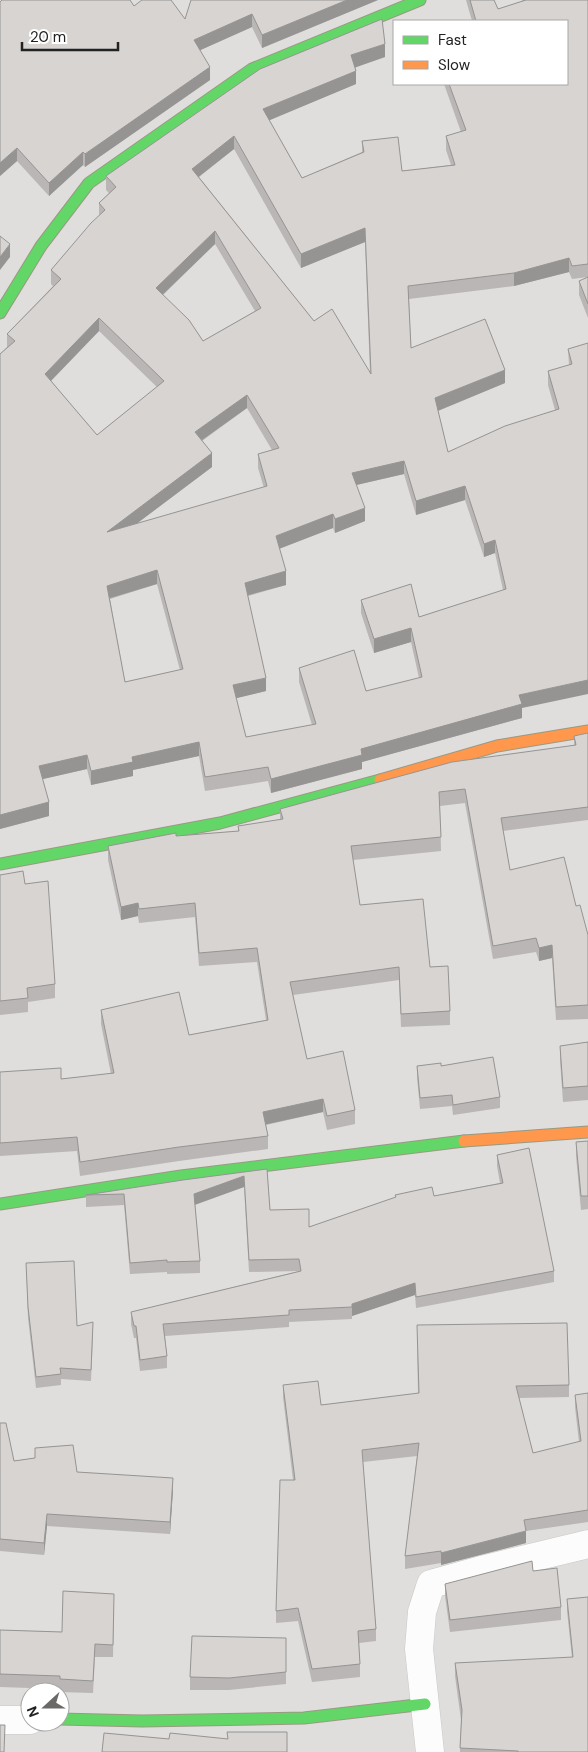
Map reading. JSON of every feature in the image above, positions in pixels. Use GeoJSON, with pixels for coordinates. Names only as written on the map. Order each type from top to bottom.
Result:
{"type":"FeatureCollection","features":[{"type":"Feature","properties":{"kind":"street"},"geometry":{"type":"LineString","coordinates":[[0,313],[41,246],[90,183],[252,69],[420,0]]}},
{"type":"Feature","properties":{"kind":"street"},"geometry":{"type":"LineString","coordinates":[[0,864],[220,823],[497,746],[588,731]]}},
{"type":"Feature","properties":{"kind":"street"},"geometry":{"type":"LineString","coordinates":[[0,1204],[181,1176],[433,1144],[588,1132]]}},
{"type":"Feature","properties":{"kind":"street"},"geometry":{"type":"LineString","coordinates":[[430,1752],[419,1649],[422,1612],[431,1584],[588,1544]]}},
{"type":"Feature","properties":{"kind":"street"},"geometry":{"type":"LineString","coordinates":[[70,1719],[142,1721],[304,1718],[425,1704]]}},
{"type":"Feature","properties":{"kind":"street"},"geometry":{"type":"LineString","coordinates":[[0,1720],[20,1720]]}},
{"type":"Feature","properties":{"kind":"shaded area"},"geometry":{"type":"Polygon","coordinates":[[[0,0],[588,0],[588,1752],[0,1752],[0,0]]]}},
{"type":"Feature","properties":{"kind":"building"},"geometry":{"type":"Polygon","coordinates":[[[2,0],[130,0],[134,6],[142,0],[171,0],[185,19],[191,0],[347,0],[262,35],[252,14],[194,40],[210,67],[85,154],[83,152],[49,183],[17,148],[0,163],[0,2],[2,0]]]}},
{"type":"Feature","properties":{"kind":"building"},"geometry":{"type":"Polygon","coordinates":[[[470,0],[494,0],[498,9],[526,0],[588,0],[588,264],[572,266],[569,258],[514,273],[408,286],[411,348],[485,319],[505,370],[435,398],[448,452],[505,426],[559,409],[548,371],[572,364],[568,349],[588,343],[588,680],[519,695],[522,704],[361,749],[362,755],[271,779],[268,767],[205,777],[199,742],[132,757],[133,762],[91,771],[87,755],[39,766],[49,802],[0,815],[0,354],[15,341],[7,334],[61,279],[51,270],[91,223],[105,210],[99,203],[116,187],[106,176],[260,69],[382,19],[385,44],[351,55],[356,71],[263,109],[302,178],[364,152],[362,141],[398,137],[402,171],[455,165],[446,136],[466,130],[449,85],[568,85],[568,20],[476,20],[470,0]],[[234,136],[192,169],[314,321],[332,309],[371,374],[365,228],[301,254],[234,136]],[[215,231],[156,288],[189,320],[203,341],[261,308],[215,231]],[[99,318],[45,374],[97,435],[164,381],[99,318]],[[247,395],[195,432],[212,453],[107,532],[267,486],[258,454],[279,448],[247,395]],[[404,461],[352,473],[365,508],[335,519],[333,514],[276,536],[286,571],[245,583],[266,678],[233,685],[246,737],[316,724],[299,668],[354,650],[366,691],[422,677],[411,628],[374,639],[361,600],[411,584],[419,617],[506,589],[495,540],[484,544],[465,486],[416,501],[404,461]],[[157,570],[107,586],[125,682],[183,669],[157,570]]]}},
{"type":"Feature","properties":{"kind":"building"},"geometry":{"type":"Polygon","coordinates":[[[0,236],[10,244],[0,257],[0,236]]]}},
{"type":"Feature","properties":{"kind":"building"},"geometry":{"type":"Polygon","coordinates":[[[588,277],[588,304],[579,281],[588,277]]]}},
{"type":"Feature","properties":{"kind":"building"},"geometry":{"type":"Polygon","coordinates":[[[588,733],[588,807],[501,818],[510,870],[564,857],[576,906],[580,905],[588,935],[588,1005],[556,1007],[552,945],[539,948],[536,938],[493,946],[465,789],[439,792],[441,837],[351,846],[360,905],[423,899],[430,967],[448,966],[450,1011],[401,1014],[399,967],[290,982],[307,1059],[343,1051],[355,1110],[327,1116],[323,1099],[263,1112],[268,1136],[80,1162],[77,1137],[0,1143],[0,1072],[61,1068],[61,1079],[114,1073],[101,1010],[179,992],[189,1035],[268,1020],[257,948],[199,953],[195,903],[139,909],[138,903],[121,907],[108,846],[176,833],[176,836],[239,831],[238,826],[283,819],[280,809],[452,762],[576,745],[574,736],[588,733]]]}},
{"type":"Feature","properties":{"kind":"building"},"geometry":{"type":"Polygon","coordinates":[[[23,871],[25,884],[48,881],[55,984],[27,988],[28,998],[0,1001],[0,875],[23,871]]]}},
{"type":"Feature","properties":{"kind":"building"},"geometry":{"type":"Polygon","coordinates":[[[588,1042],[588,1086],[563,1088],[560,1046],[588,1042]]]}},
{"type":"Feature","properties":{"kind":"building"},"geometry":{"type":"Polygon","coordinates":[[[493,1057],[500,1097],[453,1105],[452,1095],[420,1098],[417,1066],[441,1063],[441,1066],[493,1057]]]}},
{"type":"Feature","properties":{"kind":"building"},"geometry":{"type":"Polygon","coordinates":[[[588,1141],[588,1196],[581,1196],[576,1142],[588,1141]]]}},
{"type":"Feature","properties":{"kind":"building"},"geometry":{"type":"Polygon","coordinates":[[[529,1148],[554,1271],[416,1297],[415,1283],[352,1304],[352,1307],[289,1310],[289,1315],[163,1324],[167,1356],[140,1360],[136,1326],[134,1326],[131,1312],[301,1271],[299,1259],[249,1260],[244,1176],[194,1194],[200,1261],[167,1262],[167,1260],[130,1263],[124,1194],[86,1195],[267,1169],[270,1210],[309,1209],[309,1227],[396,1197],[395,1195],[432,1187],[434,1196],[503,1183],[497,1155],[529,1148]]]}},
{"type":"Feature","properties":{"kind":"building"},"geometry":{"type":"Polygon","coordinates":[[[74,1261],[77,1326],[93,1322],[91,1370],[60,1368],[61,1374],[36,1377],[28,1307],[26,1263],[74,1261]]]}},
{"type":"Feature","properties":{"kind":"building"},"geometry":{"type":"Polygon","coordinates":[[[567,1323],[569,1385],[516,1386],[533,1453],[581,1441],[575,1395],[588,1393],[588,1510],[524,1520],[526,1531],[441,1553],[441,1551],[405,1556],[419,1443],[362,1450],[376,1629],[358,1631],[360,1664],[312,1669],[298,1608],[276,1611],[280,1480],[295,1480],[283,1385],[318,1381],[321,1405],[419,1393],[417,1325],[567,1323]]]}},
{"type":"Feature","properties":{"kind":"building"},"geometry":{"type":"Polygon","coordinates":[[[0,1423],[6,1423],[14,1461],[35,1458],[35,1448],[73,1445],[77,1472],[173,1478],[170,1522],[47,1514],[44,1543],[0,1539],[0,1423]]]}},
{"type":"Feature","properties":{"kind":"building"},"geometry":{"type":"Polygon","coordinates":[[[532,1561],[533,1571],[557,1568],[561,1607],[450,1620],[445,1584],[532,1561]]]}},
{"type":"Feature","properties":{"kind":"building"},"geometry":{"type":"Polygon","coordinates":[[[63,1591],[114,1594],[113,1645],[95,1644],[93,1681],[60,1679],[60,1676],[0,1674],[0,1630],[62,1632],[63,1591]]]}},
{"type":"Feature","properties":{"kind":"building"},"geometry":{"type":"Polygon","coordinates":[[[588,1597],[588,1752],[518,1752],[460,1748],[462,1710],[455,1663],[573,1657],[567,1599],[588,1597]]]}},
{"type":"Feature","properties":{"kind":"building"},"geometry":{"type":"Polygon","coordinates":[[[192,1636],[286,1638],[286,1672],[229,1678],[190,1677],[192,1636]]]}},
{"type":"Feature","properties":{"kind":"building"},"geometry":{"type":"Polygon","coordinates":[[[0,1725],[5,1725],[4,1752],[0,1752],[0,1725]]]}},
{"type":"Feature","properties":{"kind":"building"},"geometry":{"type":"Polygon","coordinates":[[[227,1732],[287,1732],[287,1752],[102,1752],[104,1733],[169,1739],[170,1733],[228,1739],[227,1732]]]}},
{"type":"Feature","properties":{"kind":"traffic: fast"},"geometry":{"type":"LineString","coordinates":[[0,313],[41,246],[89,183],[252,69],[420,0]]}},
{"type":"Feature","properties":{"kind":"traffic: fast"},"geometry":{"type":"LineString","coordinates":[[0,864],[220,823],[380,780]]}},
{"type":"Feature","properties":{"kind":"traffic: fast"},"geometry":{"type":"LineString","coordinates":[[0,1204],[181,1176],[464,1141]]}},
{"type":"Feature","properties":{"kind":"traffic: fast"},"geometry":{"type":"LineString","coordinates":[[70,1719],[142,1721],[304,1718],[425,1704]]}},
{"type":"Feature","properties":{"kind":"traffic: slow"},"geometry":{"type":"LineString","coordinates":[[380,780],[497,746],[588,731]]}},
{"type":"Feature","properties":{"kind":"traffic: slow"},"geometry":{"type":"LineString","coordinates":[[464,1141],[588,1132]]}}]}
